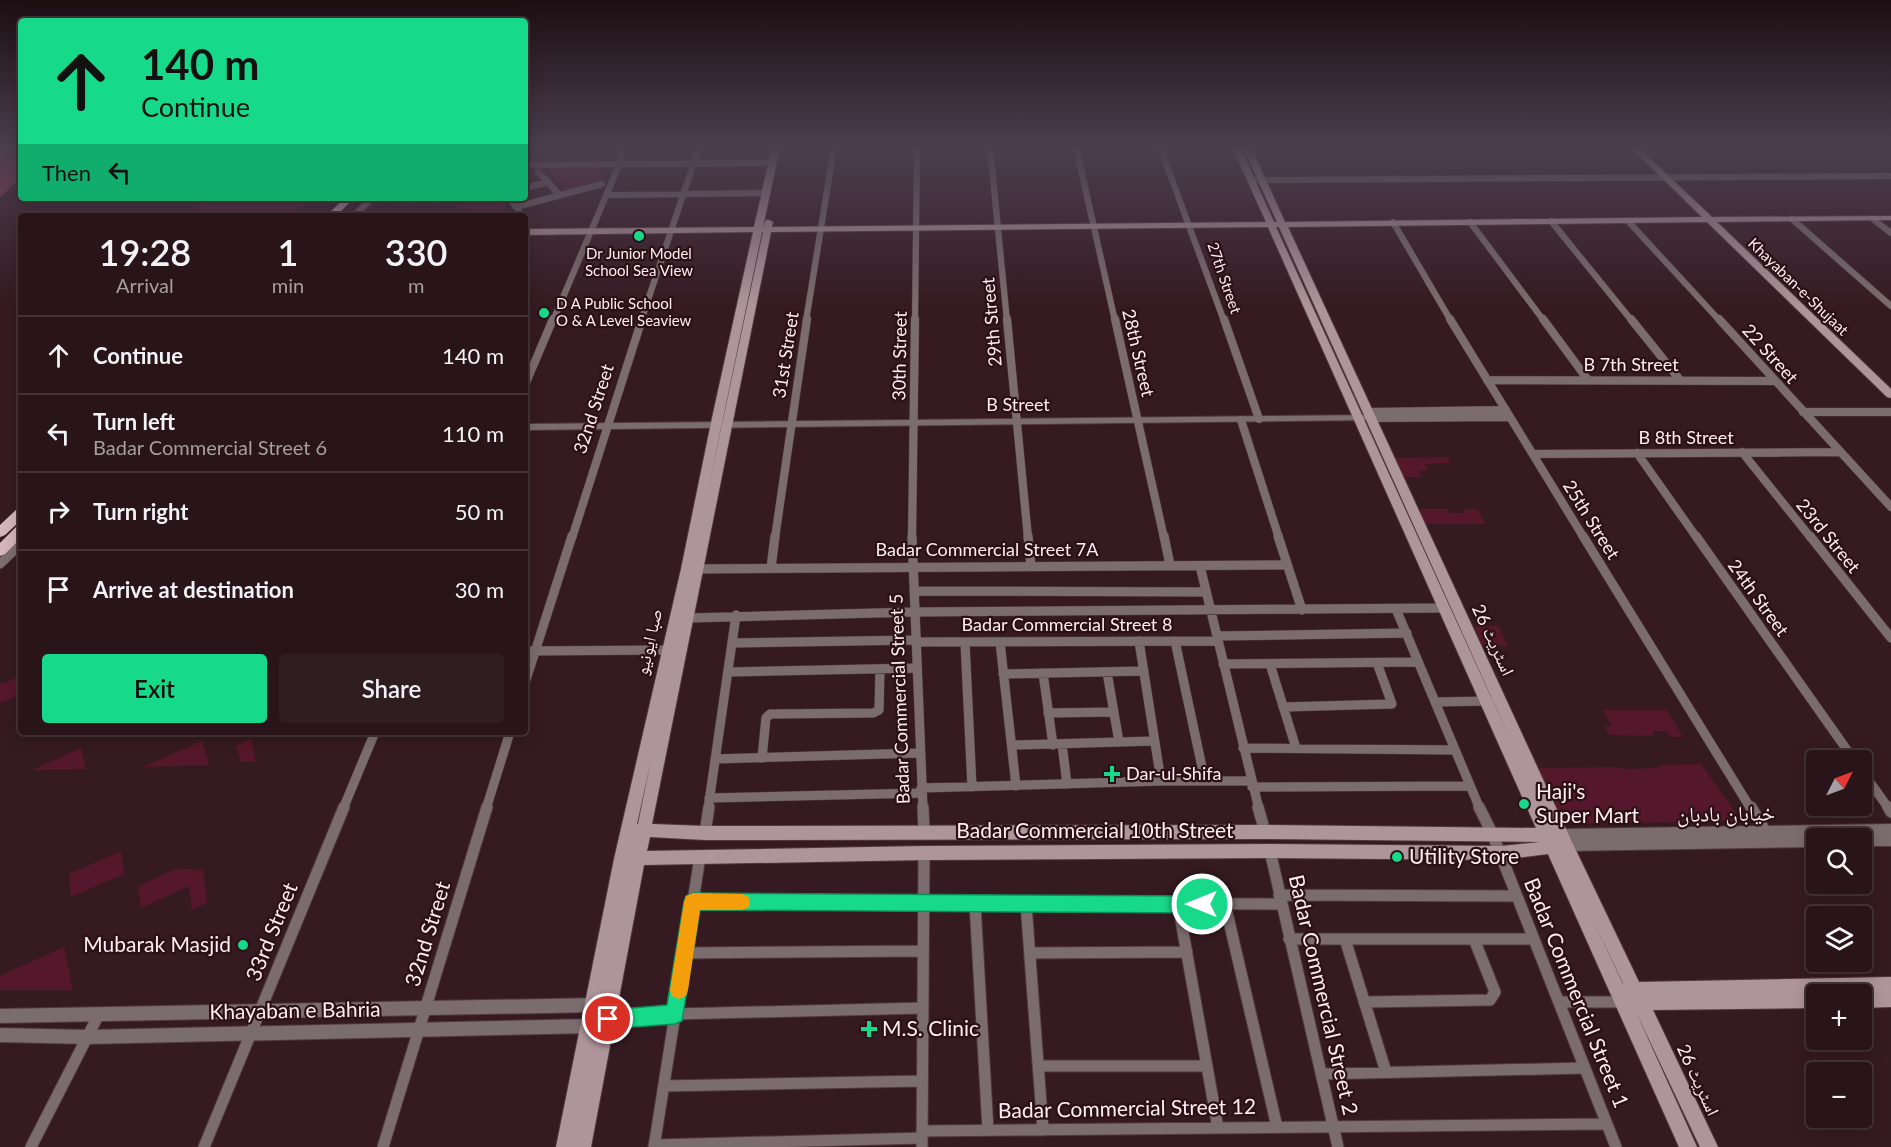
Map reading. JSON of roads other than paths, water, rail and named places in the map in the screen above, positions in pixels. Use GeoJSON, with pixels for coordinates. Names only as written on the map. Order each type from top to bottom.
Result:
{"type":"FeatureCollection","features":[{"type":"Feature","properties":{"kind":"main road"},"geometry":{"type":"LineString","coordinates":[[334,213],[347,201]]}},
{"type":"Feature","properties":{"kind":"main road"},"geometry":{"type":"LineString","coordinates":[[347,213],[359,201]]}},
{"type":"Feature","properties":{"kind":"main road","name":"صبا ایونیو"},"geometry":{"type":"LineString","coordinates":[[763,229],[765,201]]}},
{"type":"Feature","properties":{"kind":"main road","name":"صبا ایونیو"},"geometry":{"type":"LineString","coordinates":[[582,1147],[602,1016],[630,859],[770,201]]}},
{"type":"Feature","properties":{"kind":"main road","name":"اسٹریٹ 26"},"geometry":{"type":"LineString","coordinates":[[1262,201],[1269,224],[1363,415],[1378,437],[1500,700],[1557,840],[1628,996],[1688,1147]]}},
{"type":"Feature","properties":{"kind":"main road","name":"اسٹریٹ 26"},"geometry":{"type":"LineString","coordinates":[[1269,201],[1284,223],[1485,701],[1557,840]]}},
{"type":"Feature","properties":{"kind":"main road","name":"Khayaban-e-Shujaat"},"geometry":{"type":"LineString","coordinates":[[1693,201],[1891,395]]}},
{"type":"Feature","properties":{"kind":"main road"},"geometry":{"type":"LineString","coordinates":[[528,232],[918,226],[1891,218]]}},
{"type":"Feature","properties":{"kind":"main road","name":"Khayaban-e-Shujaat"},"geometry":{"type":"LineString","coordinates":[[1713,220],[1891,386]]}},
{"type":"Feature","properties":{"kind":"main road"},"geometry":{"type":"LineString","coordinates":[[0,532],[18,516]]}},
{"type":"Feature","properties":{"kind":"main road"},"geometry":{"type":"LineString","coordinates":[[0,551],[18,533]]}},
{"type":"Feature","properties":{"kind":"main road","name":"صبا ایونیو"},"geometry":{"type":"LineString","coordinates":[[675,650],[689,618],[693,569]]}},
{"type":"Feature","properties":{"kind":"main road","name":"Badar Commercial 10th Street"},"geometry":{"type":"LineString","coordinates":[[636,830],[705,833],[924,831],[1492,833],[1557,840]]}},
{"type":"Feature","properties":{"kind":"main road","name":"Badar Commercial 10th Street"},"geometry":{"type":"LineString","coordinates":[[630,859],[924,853],[1270,851],[1500,854],[1557,840]]}},
{"type":"Feature","properties":{"kind":"main road"},"geometry":{"type":"LineString","coordinates":[[1628,996],[1891,985]]}},
{"type":"Feature","properties":{"kind":"main road"},"geometry":{"type":"LineString","coordinates":[[1628,996],[1806,1000]]}},
{"type":"Feature","properties":{"kind":"main road","name":"اسٹریٹ 26"},"geometry":{"type":"LineString","coordinates":[[1628,996],[1708,1147]]}},
{"type":"Feature","properties":{"kind":"main road"},"geometry":{"type":"LineString","coordinates":[[1872,1000],[1891,999]]}},
{"type":"Feature","properties":{"kind":"main road","name":"صبا ایونیو"},"geometry":{"type":"LineString","coordinates":[[565,1147],[602,1016]]}},
{"type":"Feature","properties":{"kind":"street"},"geometry":{"type":"LineString","coordinates":[[357,213],[369,201]]}},
{"type":"Feature","properties":{"kind":"street"},"geometry":{"type":"LineString","coordinates":[[511,201],[518,209],[543,201]]}},
{"type":"Feature","properties":{"kind":"street"},"geometry":{"type":"LineString","coordinates":[[528,378],[604,201]]}},
{"type":"Feature","properties":{"kind":"street","name":"32nd Street"},"geometry":{"type":"LineString","coordinates":[[530,651],[608,423],[680,201]]}},
{"type":"Feature","properties":{"kind":"street","name":"31st Street"},"geometry":{"type":"LineString","coordinates":[[771,568],[791,421],[827,201]]}},
{"type":"Feature","properties":{"kind":"street","name":"30th Street"},"geometry":{"type":"LineString","coordinates":[[912,566],[918,201]]}},
{"type":"Feature","properties":{"kind":"street","name":"29th Street"},"geometry":{"type":"LineString","coordinates":[[995,201],[1031,566]]}},
{"type":"Feature","properties":{"kind":"street","name":"28th Street"},"geometry":{"type":"LineString","coordinates":[[1089,201],[1170,565]]}},
{"type":"Feature","properties":{"kind":"street","name":"27th Street"},"geometry":{"type":"LineString","coordinates":[[1181,201],[1258,416]]}},
{"type":"Feature","properties":{"kind":"street"},"geometry":{"type":"LineString","coordinates":[[1792,219],[1891,306]]}},
{"type":"Feature","properties":{"kind":"street"},"geometry":{"type":"LineString","coordinates":[[1873,219],[1891,233]]}},
{"type":"Feature","properties":{"kind":"street","name":"22 Street"},"geometry":{"type":"LineString","coordinates":[[1628,220],[1891,507]]}},
{"type":"Feature","properties":{"kind":"street"},"geometry":{"type":"LineString","coordinates":[[1551,221],[1680,381]]}},
{"type":"Feature","properties":{"kind":"street","name":"25th Street"},"geometry":{"type":"LineString","coordinates":[[1393,222],[1487,380],[1769,837]]}},
{"type":"Feature","properties":{"kind":"street"},"geometry":{"type":"LineString","coordinates":[[1470,222],[1587,380]]}},
{"type":"Feature","properties":{"kind":"street","name":"B 7th Street"},"geometry":{"type":"LineString","coordinates":[[1487,380],[1774,381]]}},
{"type":"Feature","properties":{"kind":"street"},"geometry":{"type":"LineString","coordinates":[[1803,412],[1891,412]]}},
{"type":"Feature","properties":{"kind":"street","name":"B Street"},"geometry":{"type":"LineString","coordinates":[[528,427],[722,421],[1508,414]]}},
{"type":"Feature","properties":{"kind":"street","name":"B Street"},"geometry":{"type":"LineString","coordinates":[[1138,418],[1241,420],[1258,416]]}},
{"type":"Feature","properties":{"kind":"street","name":"B Street"},"geometry":{"type":"LineString","coordinates":[[528,420],[608,423]]}},
{"type":"Feature","properties":{"kind":"street"},"geometry":{"type":"LineString","coordinates":[[1241,420],[1302,610]]}},
{"type":"Feature","properties":{"kind":"street","name":"23rd Street"},"geometry":{"type":"LineString","coordinates":[[1742,452],[1891,638]]}},
{"type":"Feature","properties":{"kind":"street","name":"B 8th Street"},"geometry":{"type":"LineString","coordinates":[[1533,454],[1840,452]]}},
{"type":"Feature","properties":{"kind":"street","name":"24th Street"},"geometry":{"type":"LineString","coordinates":[[1637,453],[1847,750]]}},
{"type":"Feature","properties":{"kind":"street"},"geometry":{"type":"LineString","coordinates":[[0,564],[18,547]]}},
{"type":"Feature","properties":{"kind":"street","name":"Badar Commercial Street 7A"},"geometry":{"type":"LineString","coordinates":[[693,569],[1287,565]]}},
{"type":"Feature","properties":{"kind":"street","name":"Badar Commercial Street 5"},"geometry":{"type":"LineString","coordinates":[[912,566],[918,753],[924,831]]}},
{"type":"Feature","properties":{"kind":"street"},"geometry":{"type":"LineString","coordinates":[[1200,566],[1251,784],[1265,832]]}},
{"type":"Feature","properties":{"kind":"street"},"geometry":{"type":"LineString","coordinates":[[914,591],[1206,592]]}},
{"type":"Feature","properties":{"kind":"street"},"geometry":{"type":"LineString","coordinates":[[689,618],[915,612],[1444,608]]}},
{"type":"Feature","properties":{"kind":"street"},"geometry":{"type":"LineString","coordinates":[[1396,609],[1468,786],[1492,833]]}},
{"type":"Feature","properties":{"kind":"street"},"geometry":{"type":"LineString","coordinates":[[705,833],[736,615]]}},
{"type":"Feature","properties":{"kind":"street","name":"Badar Commercial Street 8"},"geometry":{"type":"LineString","coordinates":[[733,643],[1138,642],[1407,633]]}},
{"type":"Feature","properties":{"kind":"street"},"geometry":{"type":"LineString","coordinates":[[1175,641],[1205,781]]}},
{"type":"Feature","properties":{"kind":"street"},"geometry":{"type":"LineString","coordinates":[[965,642],[972,787]]}},
{"type":"Feature","properties":{"kind":"street"},"geometry":{"type":"LineString","coordinates":[[1000,642],[1017,786]]}},
{"type":"Feature","properties":{"kind":"street"},"geometry":{"type":"LineString","coordinates":[[1138,642],[1161,781]]}},
{"type":"Feature","properties":{"kind":"street"},"geometry":{"type":"LineString","coordinates":[[530,651],[675,650]]}},
{"type":"Feature","properties":{"kind":"street"},"geometry":{"type":"LineString","coordinates":[[1223,664],[1418,662]]}},
{"type":"Feature","properties":{"kind":"street"},"geometry":{"type":"LineString","coordinates":[[1283,707],[1392,704],[1377,663]]}},
{"type":"Feature","properties":{"kind":"street"},"geometry":{"type":"LineString","coordinates":[[1270,664],[1296,748]]}},
{"type":"Feature","properties":{"kind":"street"},"geometry":{"type":"LineString","coordinates":[[729,672],[917,668]]}},
{"type":"Feature","properties":{"kind":"street"},"geometry":{"type":"LineString","coordinates":[[762,758],[766,718],[771,714],[873,713],[879,710],[879,669]]}},
{"type":"Feature","properties":{"kind":"street"},"geometry":{"type":"LineString","coordinates":[[1004,674],[1144,671]]}},
{"type":"Feature","properties":{"kind":"street"},"geometry":{"type":"LineString","coordinates":[[1107,672],[1119,742]]}},
{"type":"Feature","properties":{"kind":"street"},"geometry":{"type":"LineString","coordinates":[[1043,673],[1048,712],[1067,784]]}},
{"type":"Feature","properties":{"kind":"street"},"geometry":{"type":"LineString","coordinates":[[1435,702],[1500,700]]}},
{"type":"Feature","properties":{"kind":"street"},"geometry":{"type":"LineString","coordinates":[[1048,712],[1114,712]]}},
{"type":"Feature","properties":{"kind":"street","name":"33rd Street"},"geometry":{"type":"LineString","coordinates":[[204,1147],[253,1034],[374,735]]}},
{"type":"Feature","properties":{"kind":"street","name":"32nd Street"},"geometry":{"type":"LineString","coordinates":[[383,1147],[509,735]]}},
{"type":"Feature","properties":{"kind":"street"},"geometry":{"type":"LineString","coordinates":[[1012,745],[1154,741]]}},
{"type":"Feature","properties":{"kind":"street"},"geometry":{"type":"LineString","coordinates":[[1243,748],[1455,750]]}},
{"type":"Feature","properties":{"kind":"street"},"geometry":{"type":"LineString","coordinates":[[715,759],[918,753]]}},
{"type":"Feature","properties":{"kind":"street"},"geometry":{"type":"LineString","coordinates":[[709,798],[1161,781],[1468,786]]}},
{"type":"Feature","properties":{"kind":"street"},"geometry":{"type":"LineString","coordinates":[[1872,785],[1891,812]]}},
{"type":"Feature","properties":{"kind":"street","name":"خیابان بادبان"},"geometry":{"type":"LineString","coordinates":[[1557,840],[1769,837],[1891,830]]}},
{"type":"Feature","properties":{"kind":"street","name":"Badar Commercial Street 1"},"geometry":{"type":"LineString","coordinates":[[1492,833],[1616,1147]]}},
{"type":"Feature","properties":{"kind":"street","name":"خیابان بادبان"},"geometry":{"type":"LineString","coordinates":[[1769,837],[1806,840]]}},
{"type":"Feature","properties":{"kind":"street"},"geometry":{"type":"LineString","coordinates":[[1872,840],[1891,840]]}},
{"type":"Feature","properties":{"kind":"street","name":"Badar Commercial Street 2"},"geometry":{"type":"LineString","coordinates":[[1270,851],[1338,1147]]}},
{"type":"Feature","properties":{"kind":"street"},"geometry":{"type":"LineString","coordinates":[[922,1139],[924,853]]}},
{"type":"Feature","properties":{"kind":"street"},"geometry":{"type":"LineString","coordinates":[[654,1146],[700,857]]}},
{"type":"Feature","properties":{"kind":"street"},"geometry":{"type":"LineString","coordinates":[[693,902],[1225,904],[1280,900],[1517,896]]}},
{"type":"Feature","properties":{"kind":"street"},"geometry":{"type":"LineString","coordinates":[[975,904],[988,1130]]}},
{"type":"Feature","properties":{"kind":"street"},"geometry":{"type":"LineString","coordinates":[[1026,904],[1043,1130]]}},
{"type":"Feature","properties":{"kind":"street"},"geometry":{"type":"LineString","coordinates":[[1178,904],[1218,1128]]}},
{"type":"Feature","properties":{"kind":"street"},"geometry":{"type":"LineString","coordinates":[[1225,904],[1277,1127]]}},
{"type":"Feature","properties":{"kind":"street"},"geometry":{"type":"LineString","coordinates":[[1289,939],[1533,939]]}},
{"type":"Feature","properties":{"kind":"street"},"geometry":{"type":"LineString","coordinates":[[1345,939],[1386,1072]]}},
{"type":"Feature","properties":{"kind":"street"},"geometry":{"type":"LineString","coordinates":[[1364,1002],[1490,1000],[1495,992],[1474,939]]}},
{"type":"Feature","properties":{"kind":"street"},"geometry":{"type":"LineString","coordinates":[[684,953],[923,951]]}},
{"type":"Feature","properties":{"kind":"street"},"geometry":{"type":"LineString","coordinates":[[1030,953],[1187,952]]}},
{"type":"Feature","properties":{"kind":"street"},"geometry":{"type":"LineString","coordinates":[[1559,1002],[1628,996]]}},
{"type":"Feature","properties":{"kind":"street"},"geometry":{"type":"LineString","coordinates":[[0,1016],[427,1006],[602,1016],[923,1008]]}},
{"type":"Feature","properties":{"kind":"street"},"geometry":{"type":"LineString","coordinates":[[31,1147],[99,1014]]}},
{"type":"Feature","properties":{"kind":"street","name":"Khayaban e Bahria"},"geometry":{"type":"LineString","coordinates":[[0,1035],[88,1037],[420,1029],[602,1016]]}},
{"type":"Feature","properties":{"kind":"street"},"geometry":{"type":"LineString","coordinates":[[1039,1066],[1207,1066]]}},
{"type":"Feature","properties":{"kind":"street"},"geometry":{"type":"LineString","coordinates":[[1321,1074],[1585,1068]]}},
{"type":"Feature","properties":{"kind":"street"},"geometry":{"type":"LineString","coordinates":[[664,1086],[922,1081]]}},
{"type":"Feature","properties":{"kind":"street","name":"Badar Commercial Street 12"},"geometry":{"type":"LineString","coordinates":[[654,1146],[922,1139],[988,1130],[1607,1124]]}},
{"type":"Feature","properties":{"kind":"place","name":"Dr Junior Model School Sea View"},"geometry":{"type":"Point","coordinates":[639,236]}},
{"type":"Feature","properties":{"kind":"place","name":"D A Public School O & A Level Seaview"},"geometry":{"type":"Point","coordinates":[544,313]}},
{"type":"Feature","properties":{"kind":"place","name":"Dar-ul-Shifa"},"geometry":{"type":"Point","coordinates":[1112,774]}},
{"type":"Feature","properties":{"kind":"place","name":"Haji's Super Mart"},"geometry":{"type":"Point","coordinates":[1524,804]}},
{"type":"Feature","properties":{"kind":"place","name":"Utility Store"},"geometry":{"type":"Point","coordinates":[1397,857]}},
{"type":"Feature","properties":{"kind":"place","name":"Mubarak Masjid"},"geometry":{"type":"Point","coordinates":[243,945]}},
{"type":"Feature","properties":{"kind":"place","name":"M.S. Clinic"},"geometry":{"type":"Point","coordinates":[869,1029]}}]}
